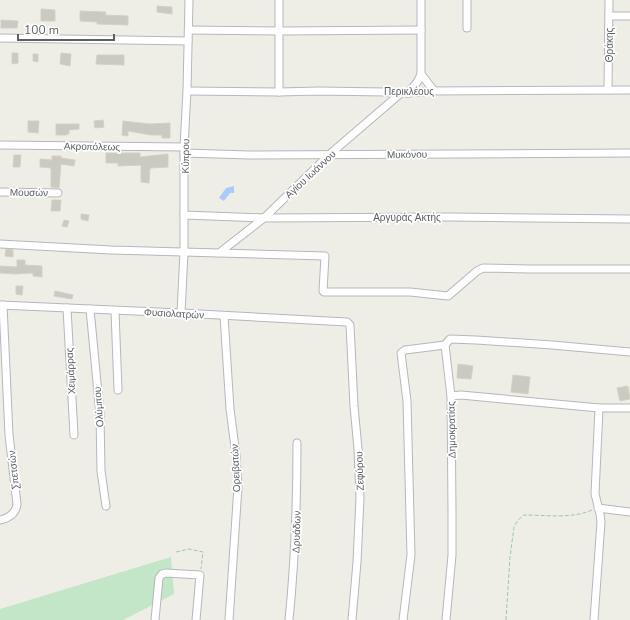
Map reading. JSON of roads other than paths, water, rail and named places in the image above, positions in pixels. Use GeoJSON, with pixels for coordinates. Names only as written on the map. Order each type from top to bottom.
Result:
{"type":"FeatureCollection","features":[{"type":"Feature","properties":{"kind":"street","name":"Κύπρου"},"geometry":{"type":"LineString","coordinates":[[181,313],[184,252],[184,150],[189,0]]}},
{"type":"Feature","properties":{"kind":"street"},"geometry":{"type":"LineString","coordinates":[[279,0],[279,92]]}},
{"type":"Feature","properties":{"kind":"street"},"geometry":{"type":"LineString","coordinates":[[421,0],[421,74],[434,91]]}},
{"type":"Feature","properties":{"kind":"street"},"geometry":{"type":"LineString","coordinates":[[467,0],[467,28]]}},
{"type":"Feature","properties":{"kind":"street","name":"Θράκης"},"geometry":{"type":"LineString","coordinates":[[608,90],[609,0]]}},
{"type":"Feature","properties":{"kind":"street"},"geometry":{"type":"LineString","coordinates":[[608,16],[630,16]]}},
{"type":"Feature","properties":{"kind":"street"},"geometry":{"type":"LineString","coordinates":[[189,30],[420,30]]}},
{"type":"Feature","properties":{"kind":"street"},"geometry":{"type":"LineString","coordinates":[[0,38],[188,41]]}},
{"type":"Feature","properties":{"kind":"street","name":"Αγίου Ιωάννου"},"geometry":{"type":"LineString","coordinates":[[219,253],[264,218],[330,154],[405,93],[418,81],[421,74]]}},
{"type":"Feature","properties":{"kind":"street","name":"Περικλέους"},"geometry":{"type":"LineString","coordinates":[[187,91],[279,92],[318,90],[405,93],[434,91],[630,90]]}},
{"type":"Feature","properties":{"kind":"street","name":"Ακροπόλεως"},"geometry":{"type":"LineString","coordinates":[[0,145],[184,150]]}},
{"type":"Feature","properties":{"kind":"street","name":"Μυκόνου"},"geometry":{"type":"LineString","coordinates":[[184,150],[249,155],[630,153]]}},
{"type":"Feature","properties":{"kind":"street","name":"Μουσών"},"geometry":{"type":"LineString","coordinates":[[0,192],[58,193]]}},
{"type":"Feature","properties":{"kind":"street","name":"Αργυράς Ακτής"},"geometry":{"type":"LineString","coordinates":[[184,215],[264,218],[451,217],[630,219]]}},
{"type":"Feature","properties":{"kind":"street"},"geometry":{"type":"LineString","coordinates":[[0,244],[324,256],[324,292],[410,292],[445,296],[451,294],[482,268],[630,269]]}},
{"type":"Feature","properties":{"kind":"street","name":"Φυσιολατρών"},"geometry":{"type":"LineString","coordinates":[[1,305],[347,322]]}},
{"type":"Feature","properties":{"kind":"street","name":"Σπετσών"},"geometry":{"type":"LineString","coordinates":[[0,520],[7,519],[13,514],[16,510],[17,504],[9,435],[1,305]]}},
{"type":"Feature","properties":{"kind":"street","name":"Χειμάρρας"},"geometry":{"type":"LineString","coordinates":[[67,308],[74,435]]}},
{"type":"Feature","properties":{"kind":"street","name":"Ολύμπου"},"geometry":{"type":"LineString","coordinates":[[90,309],[100,414],[101,471],[106,506]]}},
{"type":"Feature","properties":{"kind":"street"},"geometry":{"type":"LineString","coordinates":[[115,311],[118,390]]}},
{"type":"Feature","properties":{"kind":"street","name":"Ορειβατών"},"geometry":{"type":"LineString","coordinates":[[224,316],[230,409],[236,455],[238,487],[229,620]]}},
{"type":"Feature","properties":{"kind":"street","name":"Ζεφύρου"},"geometry":{"type":"LineString","coordinates":[[347,322],[350,325],[360,498],[352,620]]}},
{"type":"Feature","properties":{"kind":"street"},"geometry":{"type":"LineString","coordinates":[[403,620],[411,555],[407,401],[401,353],[405,350],[445,345],[450,339],[630,352]]}},
{"type":"Feature","properties":{"kind":"street"},"geometry":{"type":"LineString","coordinates":[[445,345],[450,396]]}},
{"type":"Feature","properties":{"kind":"street","name":"Δημοκρατίας"},"geometry":{"type":"LineString","coordinates":[[446,620],[452,555],[450,396],[461,395],[599,408],[630,408]]}},
{"type":"Feature","properties":{"kind":"street"},"geometry":{"type":"LineString","coordinates":[[594,620],[601,522],[595,494],[599,408]]}},
{"type":"Feature","properties":{"kind":"street","name":"Δρυάδων"},"geometry":{"type":"LineString","coordinates":[[290,620],[295,557],[297,443]]}},
{"type":"Feature","properties":{"kind":"street"},"geometry":{"type":"LineString","coordinates":[[598,508],[630,512]]}},
{"type":"Feature","properties":{"kind":"street"},"geometry":{"type":"LineString","coordinates":[[156,620],[160,576],[166,573],[200,575],[196,620]]}},
{"type":"Feature","properties":{"kind":"water"},"geometry":{"type":"Polygon","coordinates":[[[234,186],[234,193],[230,193],[224,201],[219,198],[226,188],[234,186]]]}}]}
